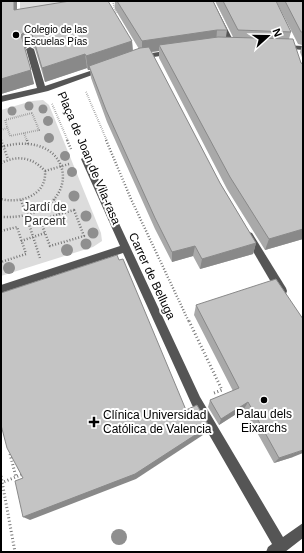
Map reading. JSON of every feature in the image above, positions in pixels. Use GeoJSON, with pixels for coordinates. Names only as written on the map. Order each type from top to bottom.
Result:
{"type":"FeatureCollection","features":[{"type":"Feature","properties":{"kind":"street"},"geometry":{"type":"LineString","coordinates":[[210,1],[236,46],[221,46]]}},
{"type":"Feature","properties":{"kind":"street"},"geometry":{"type":"LineString","coordinates":[[290,38],[295,50]]}},
{"type":"Feature","properties":{"kind":"street"},"geometry":{"type":"LineString","coordinates":[[279,47],[295,50],[303,48]]}},
{"type":"Feature","properties":{"kind":"street"},"geometry":{"type":"LineString","coordinates":[[30,49],[40,87],[45,89]]}},
{"type":"Feature","properties":{"kind":"street"},"geometry":{"type":"LineString","coordinates":[[135,56],[176,51]]}},
{"type":"Feature","properties":{"kind":"street"},"geometry":{"type":"LineString","coordinates":[[152,54],[157,66]]}},
{"type":"Feature","properties":{"kind":"street"},"geometry":{"type":"LineString","coordinates":[[1,99],[45,89],[110,67]]}},
{"type":"Feature","properties":{"kind":"street","name":"Carrer de Belluga"},"geometry":{"type":"LineString","coordinates":[[81,161],[125,248],[186,382],[277,549]]}},
{"type":"Feature","properties":{"kind":"street"},"geometry":{"type":"LineString","coordinates":[[242,226],[287,299]]}},
{"type":"Feature","properties":{"kind":"street"},"geometry":{"type":"LineString","coordinates":[[1,289],[125,248]]}},
{"type":"Feature","properties":{"kind":"street"},"geometry":{"type":"LineString","coordinates":[[277,549],[303,530]]}},
{"type":"Feature","properties":{"kind":"path"},"geometry":{"type":"LineString","coordinates":[[113,1],[114,11],[118,18]]}},
{"type":"Feature","properties":{"kind":"path","name":"Plaça de Joan de Vila-rasa"},"geometry":{"type":"LineString","coordinates":[[84,87],[131,199],[150,240]]}},
{"type":"Feature","properties":{"kind":"path","name":"Plaça de Joan de Vila-rasa"},"geometry":{"type":"LineString","coordinates":[[45,89],[81,161]]}},
{"type":"Feature","properties":{"kind":"path"},"geometry":{"type":"LineString","coordinates":[[32,113],[39,130],[10,136],[7,128],[5,120],[32,113]]}},
{"type":"Feature","properties":{"kind":"path"},"geometry":{"type":"LineString","coordinates":[[1,130],[7,128]]}},
{"type":"Feature","properties":{"kind":"path"},"geometry":{"type":"LineString","coordinates":[[24,133],[28,144]]}},
{"type":"Feature","properties":{"kind":"path"},"geometry":{"type":"LineString","coordinates":[[1,140],[8,160]]}},
{"type":"Feature","properties":{"kind":"path"},"geometry":{"type":"LineString","coordinates":[[1,217],[10,218],[26,215],[43,208],[54,199],[62,188],[64,177],[63,166],[57,157],[48,150],[28,144],[2,146]]}},
{"type":"Feature","properties":{"kind":"path"},"geometry":{"type":"LineString","coordinates":[[1,163],[8,160],[23,158],[37,162],[45,171],[45,182],[36,193],[21,200],[7,201],[1,199]]}},
{"type":"Feature","properties":{"kind":"path"},"geometry":{"type":"LineString","coordinates":[[45,171],[81,161]]}},
{"type":"Feature","properties":{"kind":"path"},"geometry":{"type":"LineString","coordinates":[[54,199],[59,214]]}},
{"type":"Feature","properties":{"kind":"path"},"geometry":{"type":"LineString","coordinates":[[21,200],[40,259]]}},
{"type":"Feature","properties":{"kind":"path"},"geometry":{"type":"LineString","coordinates":[[74,210],[84,236],[50,246],[46,233],[40,220],[74,210]]}},
{"type":"Feature","properties":{"kind":"path"},"geometry":{"type":"LineString","coordinates":[[1,231],[17,226],[26,254],[1,262]]}},
{"type":"Feature","properties":{"kind":"path"},"geometry":{"type":"LineString","coordinates":[[21,241],[46,233]]}},
{"type":"Feature","properties":{"kind":"path","name":"Carrer de Belluga"},"geometry":{"type":"LineString","coordinates":[[150,240],[222,390],[196,401]]}},
{"type":"Feature","properties":{"kind":"path"},"geometry":{"type":"LineString","coordinates":[[10,453],[16,477]]}},
{"type":"Feature","properties":{"kind":"path"},"geometry":{"type":"LineString","coordinates":[[2,482],[30,471]]}},
{"type":"Feature","properties":{"kind":"path"},"geometry":{"type":"LineString","coordinates":[[1,476],[15,552]]}},
{"type":"Feature","properties":{"kind":"green space"},"geometry":{"type":"Polygon","coordinates":[[[20,1],[90,1],[20,16],[20,1]]]}},
{"type":"Feature","properties":{"kind":"green space","name":"Jardí de Parcent"},"geometry":{"type":"Polygon","coordinates":[[[43,100],[49,105],[101,233],[102,241],[93,247],[1,276],[1,110],[32,101],[43,100]]]}},
{"type":"Feature","properties":{"kind":"building"},"geometry":{"type":"Polygon","coordinates":[[[1,1],[14,1],[14,10],[70,1],[108,1],[132,41],[42,68],[32,34],[29,32],[24,32],[21,35],[31,70],[1,79],[1,1]]]}},
{"type":"Feature","properties":{"kind":"building"},"geometry":{"type":"Polygon","coordinates":[[[117,1],[213,1],[227,30],[217,30],[142,41],[117,1]]]}},
{"type":"Feature","properties":{"kind":"building"},"geometry":{"type":"Polygon","coordinates":[[[223,1],[276,1],[291,32],[238,30],[223,1]]]}},
{"type":"Feature","properties":{"kind":"building"},"geometry":{"type":"Polygon","coordinates":[[[285,1],[303,1],[303,32],[301,32],[285,1]]]}},
{"type":"Feature","properties":{"kind":"building"},"geometry":{"type":"Polygon","coordinates":[[[218,37],[293,39],[301,63],[303,64],[303,229],[269,239],[230,177],[159,45],[218,37]]]}},
{"type":"Feature","properties":{"kind":"building"},"geometry":{"type":"Polygon","coordinates":[[[149,47],[220,183],[256,243],[202,259],[195,246],[172,252],[106,110],[89,66],[140,48],[149,47]]]}},
{"type":"Feature","properties":{"kind":"building"},"geometry":{"type":"Polygon","coordinates":[[[117,255],[119,260],[123,259],[186,410],[197,405],[209,426],[135,474],[23,517],[15,481],[23,478],[7,448],[1,425],[1,293],[117,255]]]}},
{"type":"Feature","properties":{"kind":"building"},"geometry":{"type":"Polygon","coordinates":[[[276,279],[303,319],[303,450],[279,458],[248,402],[221,419],[210,400],[239,388],[196,305],[276,279]]]}},
{"type":"Feature","properties":{"kind":"place","name":"Colegio de las Escuelas Pías"},"geometry":{"type":"Point","coordinates":[16,35]}},
{"type":"Feature","properties":{"kind":"place","name":"Palau dels Eixarchs"},"geometry":{"type":"Point","coordinates":[264,400]}},
{"type":"Feature","properties":{"kind":"place","name":"Clínica Universidad Católica de Valencia"},"geometry":{"type":"Point","coordinates":[94,422]}}]}
